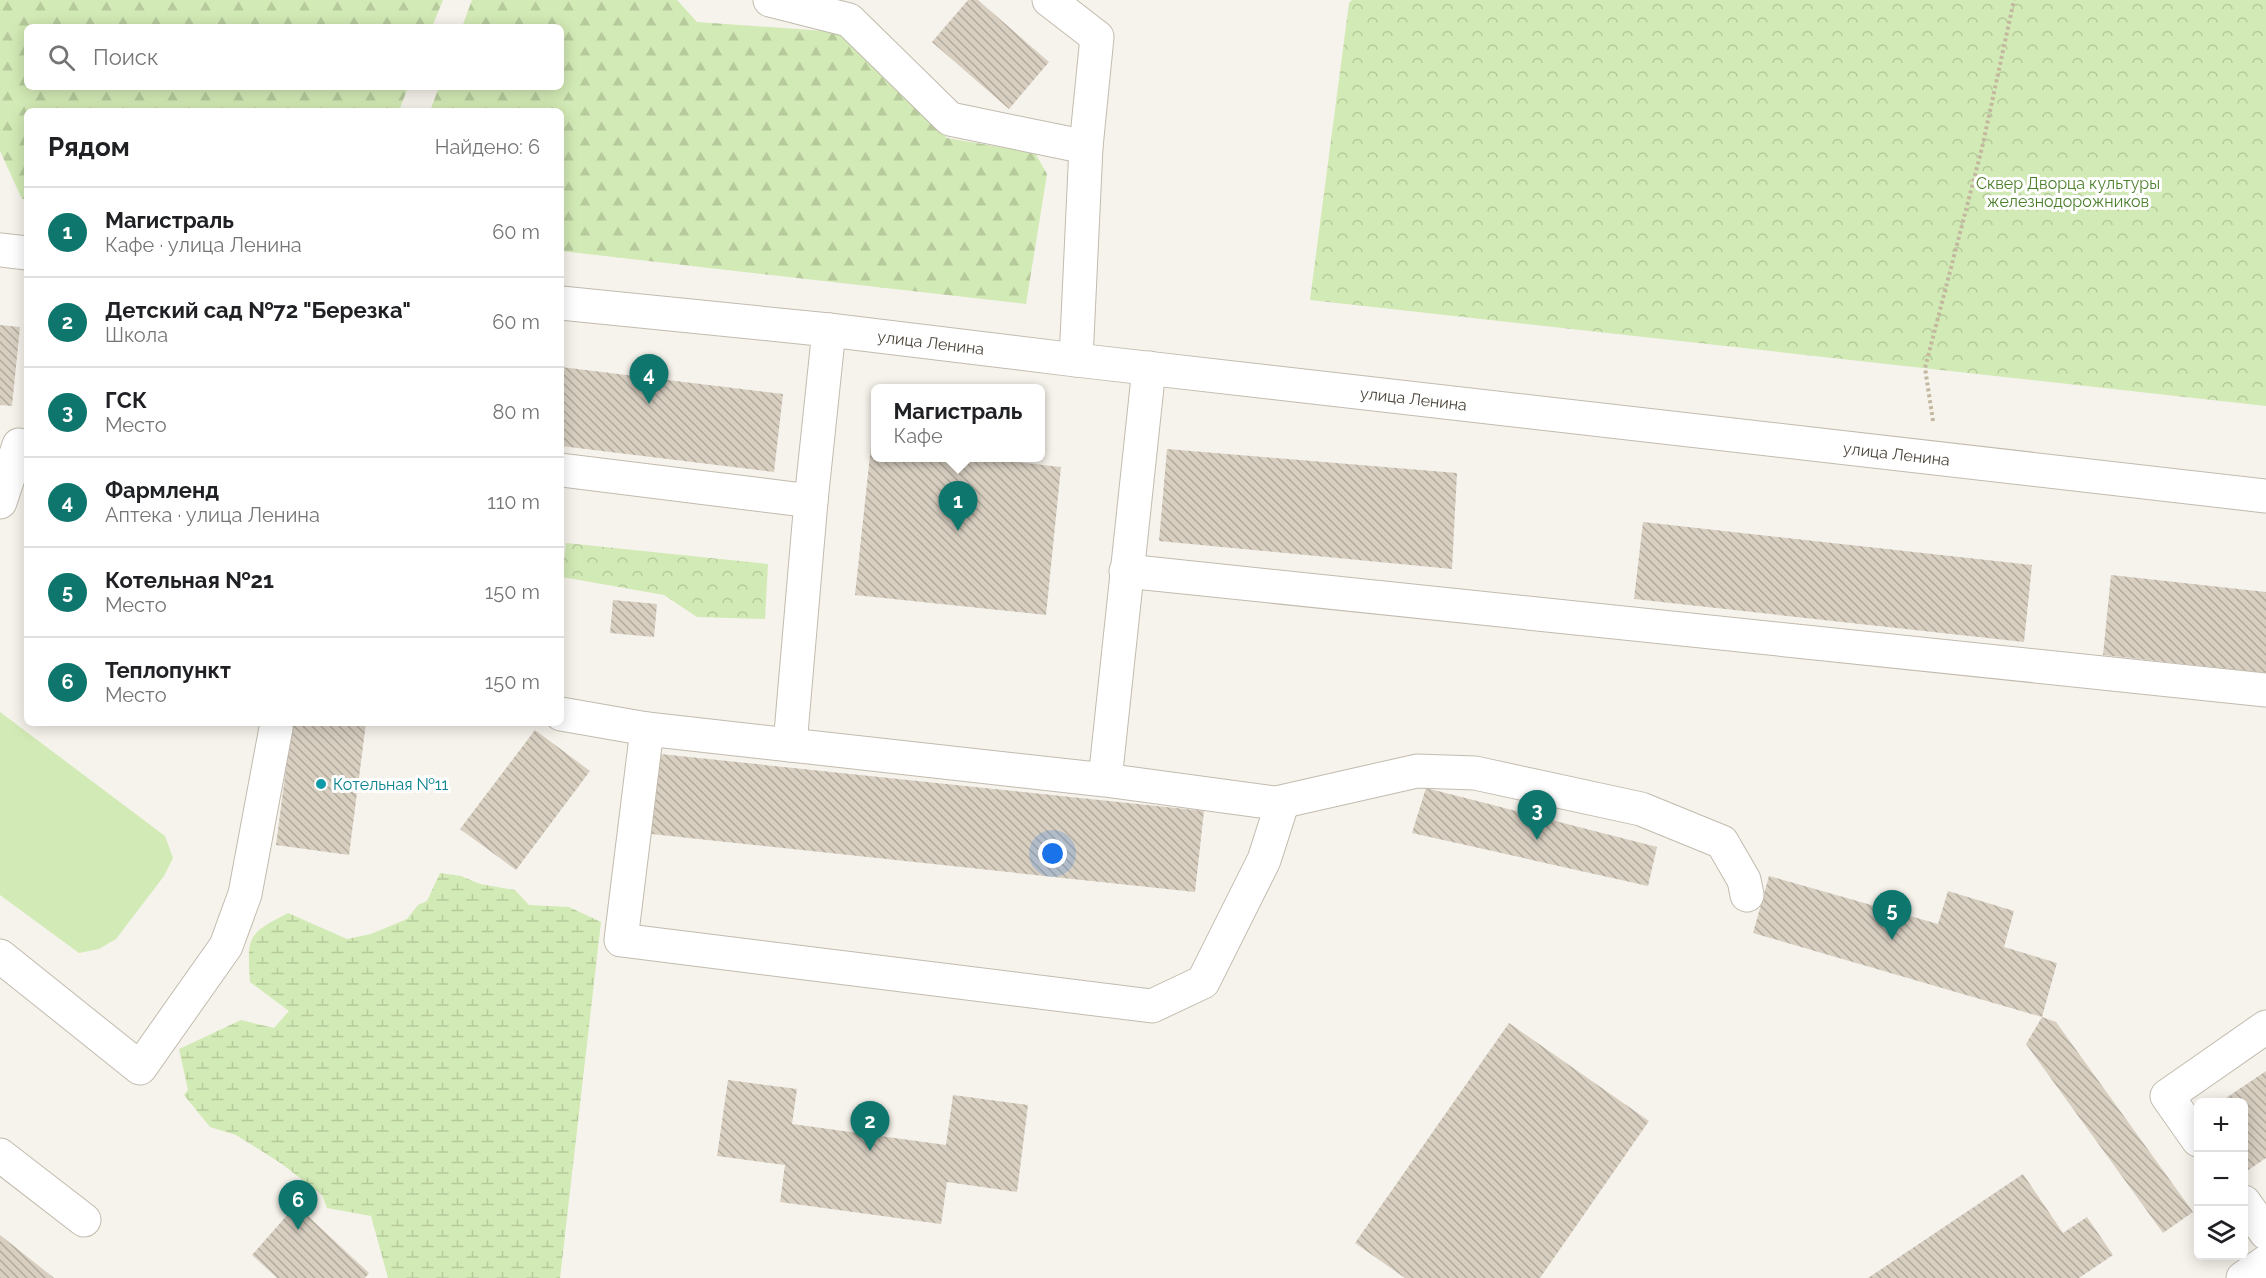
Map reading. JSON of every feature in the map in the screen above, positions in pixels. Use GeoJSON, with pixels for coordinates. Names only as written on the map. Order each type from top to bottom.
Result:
{"type":"FeatureCollection","features":[{"type":"Feature","properties":{"kind":"street"},"geometry":{"type":"LineString","coordinates":[[770,0],[849,20],[950,119],[1086,147]]}},
{"type":"Feature","properties":{"kind":"street"},"geometry":{"type":"LineString","coordinates":[[1049,0],[1097,37],[1086,147],[1076,360]]}},
{"type":"Feature","properties":{"kind":"street"},"geometry":{"type":"LineString","coordinates":[[0,250],[24,253]]}},
{"type":"Feature","properties":{"kind":"street","name":"улица Ленина"},"geometry":{"type":"LineString","coordinates":[[564,303],[830,330],[2266,496]]}},
{"type":"Feature","properties":{"kind":"street"},"geometry":{"type":"LineString","coordinates":[[790,745],[830,330]]}},
{"type":"Feature","properties":{"kind":"street"},"geometry":{"type":"LineString","coordinates":[[1105,780],[1149,368]]}},
{"type":"Feature","properties":{"kind":"street"},"geometry":{"type":"LineString","coordinates":[[0,502],[15,444]]}},
{"type":"Feature","properties":{"kind":"street"},"geometry":{"type":"LineString","coordinates":[[564,470],[812,501]]}},
{"type":"Feature","properties":{"kind":"street"},"geometry":{"type":"LineString","coordinates":[[1126,571],[2266,690]]}},
{"type":"Feature","properties":{"kind":"street"},"geometry":{"type":"LineString","coordinates":[[564,715],[647,729],[1105,780],[1282,804],[1264,860],[1203,982],[1152,1006],[621,940],[647,729]]}},
{"type":"Feature","properties":{"kind":"street"},"geometry":{"type":"LineString","coordinates":[[0,956],[140,1068],[226,946],[246,894],[276,728]]}},
{"type":"Feature","properties":{"kind":"street"},"geometry":{"type":"LineString","coordinates":[[1276,803],[1417,771],[1475,773],[1641,809],[1722,842],[1744,880],[1747,895]]}},
{"type":"Feature","properties":{"kind":"street"},"geometry":{"type":"LineString","coordinates":[[2194,1133],[2167,1096],[2266,1027]]}},
{"type":"Feature","properties":{"kind":"street"},"geometry":{"type":"LineString","coordinates":[[0,1155],[84,1220]]}},
{"type":"Feature","properties":{"kind":"street"},"geometry":{"type":"LineString","coordinates":[[2247,1206],[2266,1233]]}},
{"type":"Feature","properties":{"kind":"street"},"geometry":{"type":"LineString","coordinates":[[2243,1278],[2266,1262]]}},
{"type":"Feature","properties":{"kind":"path"},"geometry":{"type":"LineString","coordinates":[[1938,457],[1925,368],[1982,148],[2014,0]]}},
{"type":"Feature","properties":{"kind":"green space"},"geometry":{"type":"Polygon","coordinates":[[[0,0],[443,0],[433,24],[24,24],[24,90],[407,90],[400,108],[24,108],[24,199],[0,151],[0,0]]]}},
{"type":"Feature","properties":{"kind":"green space"},"geometry":{"type":"Polygon","coordinates":[[[472,0],[677,0],[697,22],[839,32],[947,138],[1035,153],[1047,174],[1026,304],[564,251],[564,108],[431,108],[438,90],[564,90],[564,24],[463,24],[472,0]]]}},
{"type":"Feature","properties":{"kind":"green space","name":"Сквер Дворца культуры железнодорожников"},"geometry":{"type":"Polygon","coordinates":[[[1352,0],[2266,0],[2266,406],[1310,300],[1349,3],[1352,0]]]}},
{"type":"Feature","properties":{"kind":"green space"},"geometry":{"type":"Polygon","coordinates":[[[566,543],[768,564],[765,619],[697,617],[664,595],[564,577],[566,543]]]}},
{"type":"Feature","properties":{"kind":"green space"},"geometry":{"type":"Polygon","coordinates":[[[0,712],[165,836],[173,858],[164,876],[116,939],[99,949],[79,953],[0,895],[0,712]]]}},
{"type":"Feature","properties":{"kind":"green space"},"geometry":{"type":"Polygon","coordinates":[[[440,873],[461,876],[480,884],[515,890],[529,905],[569,907],[601,922],[560,1278],[388,1278],[371,1216],[327,1208],[322,1195],[282,1164],[236,1135],[210,1127],[184,1095],[188,1090],[179,1049],[241,1020],[274,1028],[289,1011],[250,982],[250,945],[257,932],[288,913],[347,939],[371,934],[407,919],[418,905],[427,901],[440,873]]]}},
{"type":"Feature","properties":{"kind":"building"},"geometry":{"type":"Polygon","coordinates":[[[968,0],[978,0],[1049,62],[1009,109],[932,42],[968,0]]]}},
{"type":"Feature","properties":{"kind":"building"},"geometry":{"type":"Polygon","coordinates":[[[0,325],[20,327],[12,406],[0,405],[0,325]]]}},
{"type":"Feature","properties":{"kind":"building"},"geometry":{"type":"Polygon","coordinates":[[[564,367],[783,394],[774,472],[564,446],[564,367]]]}},
{"type":"Feature","properties":{"kind":"building"},"geometry":{"type":"Polygon","coordinates":[[[871,446],[871,462],[1015,462],[1061,467],[1046,615],[855,595],[871,446]]]}},
{"type":"Feature","properties":{"kind":"building"},"geometry":{"type":"Polygon","coordinates":[[[1167,449],[1457,473],[1452,569],[1159,541],[1167,449]]]}},
{"type":"Feature","properties":{"kind":"building"},"geometry":{"type":"Polygon","coordinates":[[[1643,522],[2032,565],[2024,642],[1634,599],[1643,522]]]}},
{"type":"Feature","properties":{"kind":"building"},"geometry":{"type":"Polygon","coordinates":[[[2111,575],[2266,592],[2266,673],[2103,655],[2111,575]]]}},
{"type":"Feature","properties":{"kind":"building"},"geometry":{"type":"Polygon","coordinates":[[[613,600],[657,604],[654,637],[610,633],[613,600]]]}},
{"type":"Feature","properties":{"kind":"building","name":"Котельная №11"},"geometry":{"type":"Polygon","coordinates":[[[292,726],[366,726],[349,855],[276,845],[292,726]]]}},
{"type":"Feature","properties":{"kind":"building"},"geometry":{"type":"Polygon","coordinates":[[[535,730],[590,771],[516,870],[460,829],[535,730]]]}},
{"type":"Feature","properties":{"kind":"building"},"geometry":{"type":"Polygon","coordinates":[[[651,753],[1204,811],[1195,892],[642,833],[651,753]]]}},
{"type":"Feature","properties":{"kind":"building"},"geometry":{"type":"Polygon","coordinates":[[[1426,788],[1657,847],[1648,886],[1412,833],[1426,788]]]}},
{"type":"Feature","properties":{"kind":"building"},"geometry":{"type":"Polygon","coordinates":[[[1769,876],[1938,924],[1948,891],[2014,911],[2004,947],[2057,963],[2042,1017],[1753,933],[1769,876]]]}},
{"type":"Feature","properties":{"kind":"building"},"geometry":{"type":"Polygon","coordinates":[[[2042,1017],[2056,1022],[2193,1212],[2163,1233],[2026,1044],[2042,1017]]]}},
{"type":"Feature","properties":{"kind":"building"},"geometry":{"type":"Polygon","coordinates":[[[1509,1023],[1649,1121],[1540,1278],[1405,1278],[1355,1243],[1509,1023]]]}},
{"type":"Feature","properties":{"kind":"building"},"geometry":{"type":"Polygon","coordinates":[[[2266,1071],[2266,1158],[2248,1170],[2248,1098],[2226,1098],[2266,1071]]]}},
{"type":"Feature","properties":{"kind":"building"},"geometry":{"type":"Polygon","coordinates":[[[728,1080],[797,1089],[792,1124],[946,1145],[953,1095],[1028,1105],[1017,1192],[947,1182],[941,1224],[780,1202],[785,1165],[717,1156],[728,1080]]]}},
{"type":"Feature","properties":{"kind":"building"},"geometry":{"type":"Polygon","coordinates":[[[2023,1174],[2063,1233],[2087,1217],[2113,1255],[2079,1278],[1868,1278],[2023,1174]]]}},
{"type":"Feature","properties":{"kind":"building"},"geometry":{"type":"Polygon","coordinates":[[[296,1205],[369,1273],[365,1278],[277,1278],[252,1255],[296,1205]]]}},
{"type":"Feature","properties":{"kind":"building"},"geometry":{"type":"Polygon","coordinates":[[[0,1235],[54,1278],[0,1278],[0,1235]]]}},
{"type":"Feature","properties":{"kind":"place","name":"Фармленд"},"geometry":{"type":"Point","coordinates":[649,404]}},
{"type":"Feature","properties":{"kind":"place","name":"Магистраль"},"geometry":{"type":"Point","coordinates":[958,531]}},
{"type":"Feature","properties":{"kind":"place","name":"Котельная №11"},"geometry":{"type":"Point","coordinates":[321,784]}},
{"type":"Feature","properties":{"kind":"place","name":"ГСК"},"geometry":{"type":"Point","coordinates":[1537,840]}},
{"type":"Feature","properties":{"kind":"place","name":"Котельная №21"},"geometry":{"type":"Point","coordinates":[1892,940]}},
{"type":"Feature","properties":{"kind":"place","name":"Детский сад №72 \"Березка\""},"geometry":{"type":"Point","coordinates":[870,1151]}},
{"type":"Feature","properties":{"kind":"place","name":"Теплопункт"},"geometry":{"type":"Point","coordinates":[298,1230]}}]}
